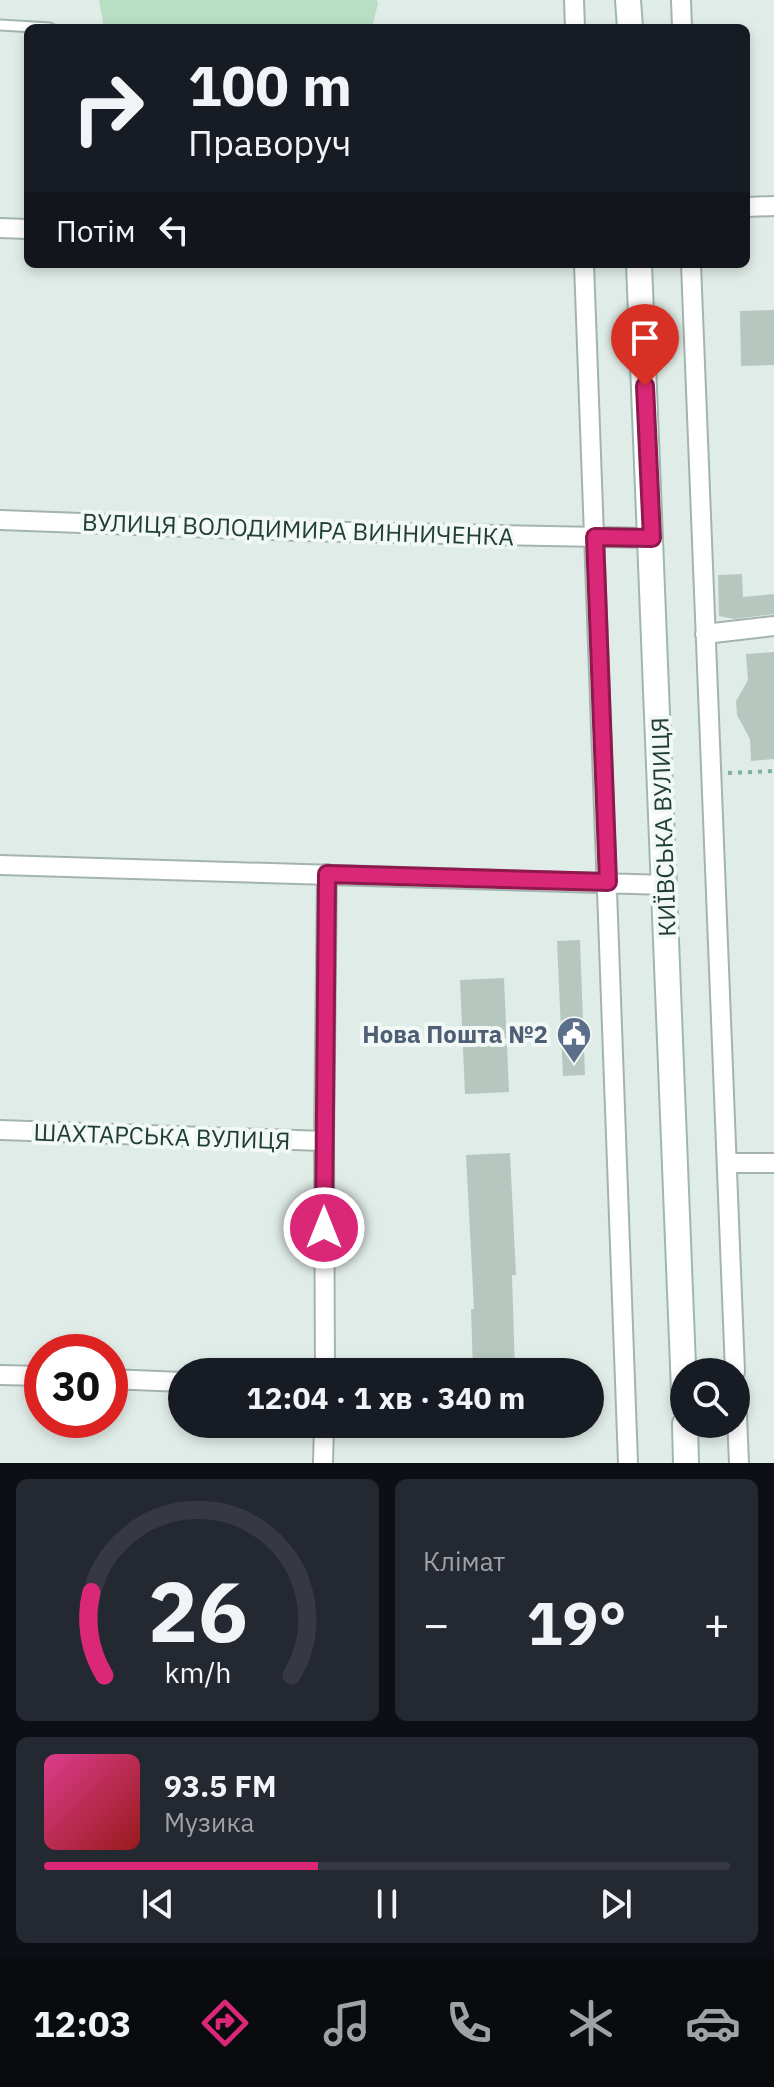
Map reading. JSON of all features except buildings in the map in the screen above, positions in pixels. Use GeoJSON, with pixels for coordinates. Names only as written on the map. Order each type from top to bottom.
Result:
{"type":"FeatureCollection","features":[{"type":"Feature","properties":{"kind":"main road"},"geometry":{"type":"LineString","coordinates":[[628,0],[630,24]]}},
{"type":"Feature","properties":{"kind":"main road","name":"КИЇВСЬКА ВУЛИЦЯ"},"geometry":{"type":"LineString","coordinates":[[639,268],[683,1358]]}},
{"type":"Feature","properties":{"kind":"main road"},"geometry":{"type":"LineString","coordinates":[[685,1438],[686,1463]]}},
{"type":"Feature","properties":{"kind":"street"},"geometry":{"type":"LineString","coordinates":[[574,0],[575,24]]}},
{"type":"Feature","properties":{"kind":"street"},"geometry":{"type":"LineString","coordinates":[[681,0],[682,24]]}},
{"type":"Feature","properties":{"kind":"street"},"geometry":{"type":"LineString","coordinates":[[750,207],[774,206]]}},
{"type":"Feature","properties":{"kind":"street"},"geometry":{"type":"LineString","coordinates":[[0,228],[24,229]]}},
{"type":"Feature","properties":{"kind":"street"},"geometry":{"type":"LineString","coordinates":[[584,268],[628,1463]]}},
{"type":"Feature","properties":{"kind":"street"},"geometry":{"type":"LineString","coordinates":[[691,268],[734,1358]]}},
{"type":"Feature","properties":{"kind":"street","name":"ВУЛИЦЯ ВОЛОДИМИРА ВИННИЧЕНКА"},"geometry":{"type":"LineString","coordinates":[[0,520],[652,538]]}},
{"type":"Feature","properties":{"kind":"street"},"geometry":{"type":"LineString","coordinates":[[705,634],[774,626]]}},
{"type":"Feature","properties":{"kind":"street"},"geometry":{"type":"LineString","coordinates":[[0,865],[666,885]]}},
{"type":"Feature","properties":{"kind":"street"},"geometry":{"type":"LineString","coordinates":[[325,1358],[327,874]]}},
{"type":"Feature","properties":{"kind":"street","name":"ШАХТАРСЬКА ВУЛИЦЯ"},"geometry":{"type":"LineString","coordinates":[[0,1130],[324,1141]]}},
{"type":"Feature","properties":{"kind":"street"},"geometry":{"type":"LineString","coordinates":[[727,1163],[774,1163]]}},
{"type":"Feature","properties":{"kind":"street"},"geometry":{"type":"LineString","coordinates":[[0,1375],[24,1376]]}},
{"type":"Feature","properties":{"kind":"street"},"geometry":{"type":"LineString","coordinates":[[128,1380],[168,1381]]}},
{"type":"Feature","properties":{"kind":"street"},"geometry":{"type":"LineString","coordinates":[[323,1463],[324,1438]]}},
{"type":"Feature","properties":{"kind":"street"},"geometry":{"type":"LineString","coordinates":[[738,1438],[739,1463]]}},
{"type":"Feature","properties":{"kind":"lane"},"geometry":{"type":"LineString","coordinates":[[0,25],[24,26]]}},
{"type":"Feature","properties":{"kind":"path"},"geometry":{"type":"LineString","coordinates":[[710,774],[774,771]]}},
{"type":"Feature","properties":{"kind":"green space"},"geometry":{"type":"Polygon","coordinates":[[[99,0],[377,0],[378,3],[373,24],[103,24],[99,0]]]}},
{"type":"Feature","properties":{"kind":"place","name":"Нова Пошта №2"},"geometry":{"type":"Point","coordinates":[574,1065]}},
{"type":"Feature","properties":{"kind":"route"},"geometry":{"type":"LineString","coordinates":[[324,1228],[327,874],[608,882],[595,537],[652,538],[645,386]]}}]}
